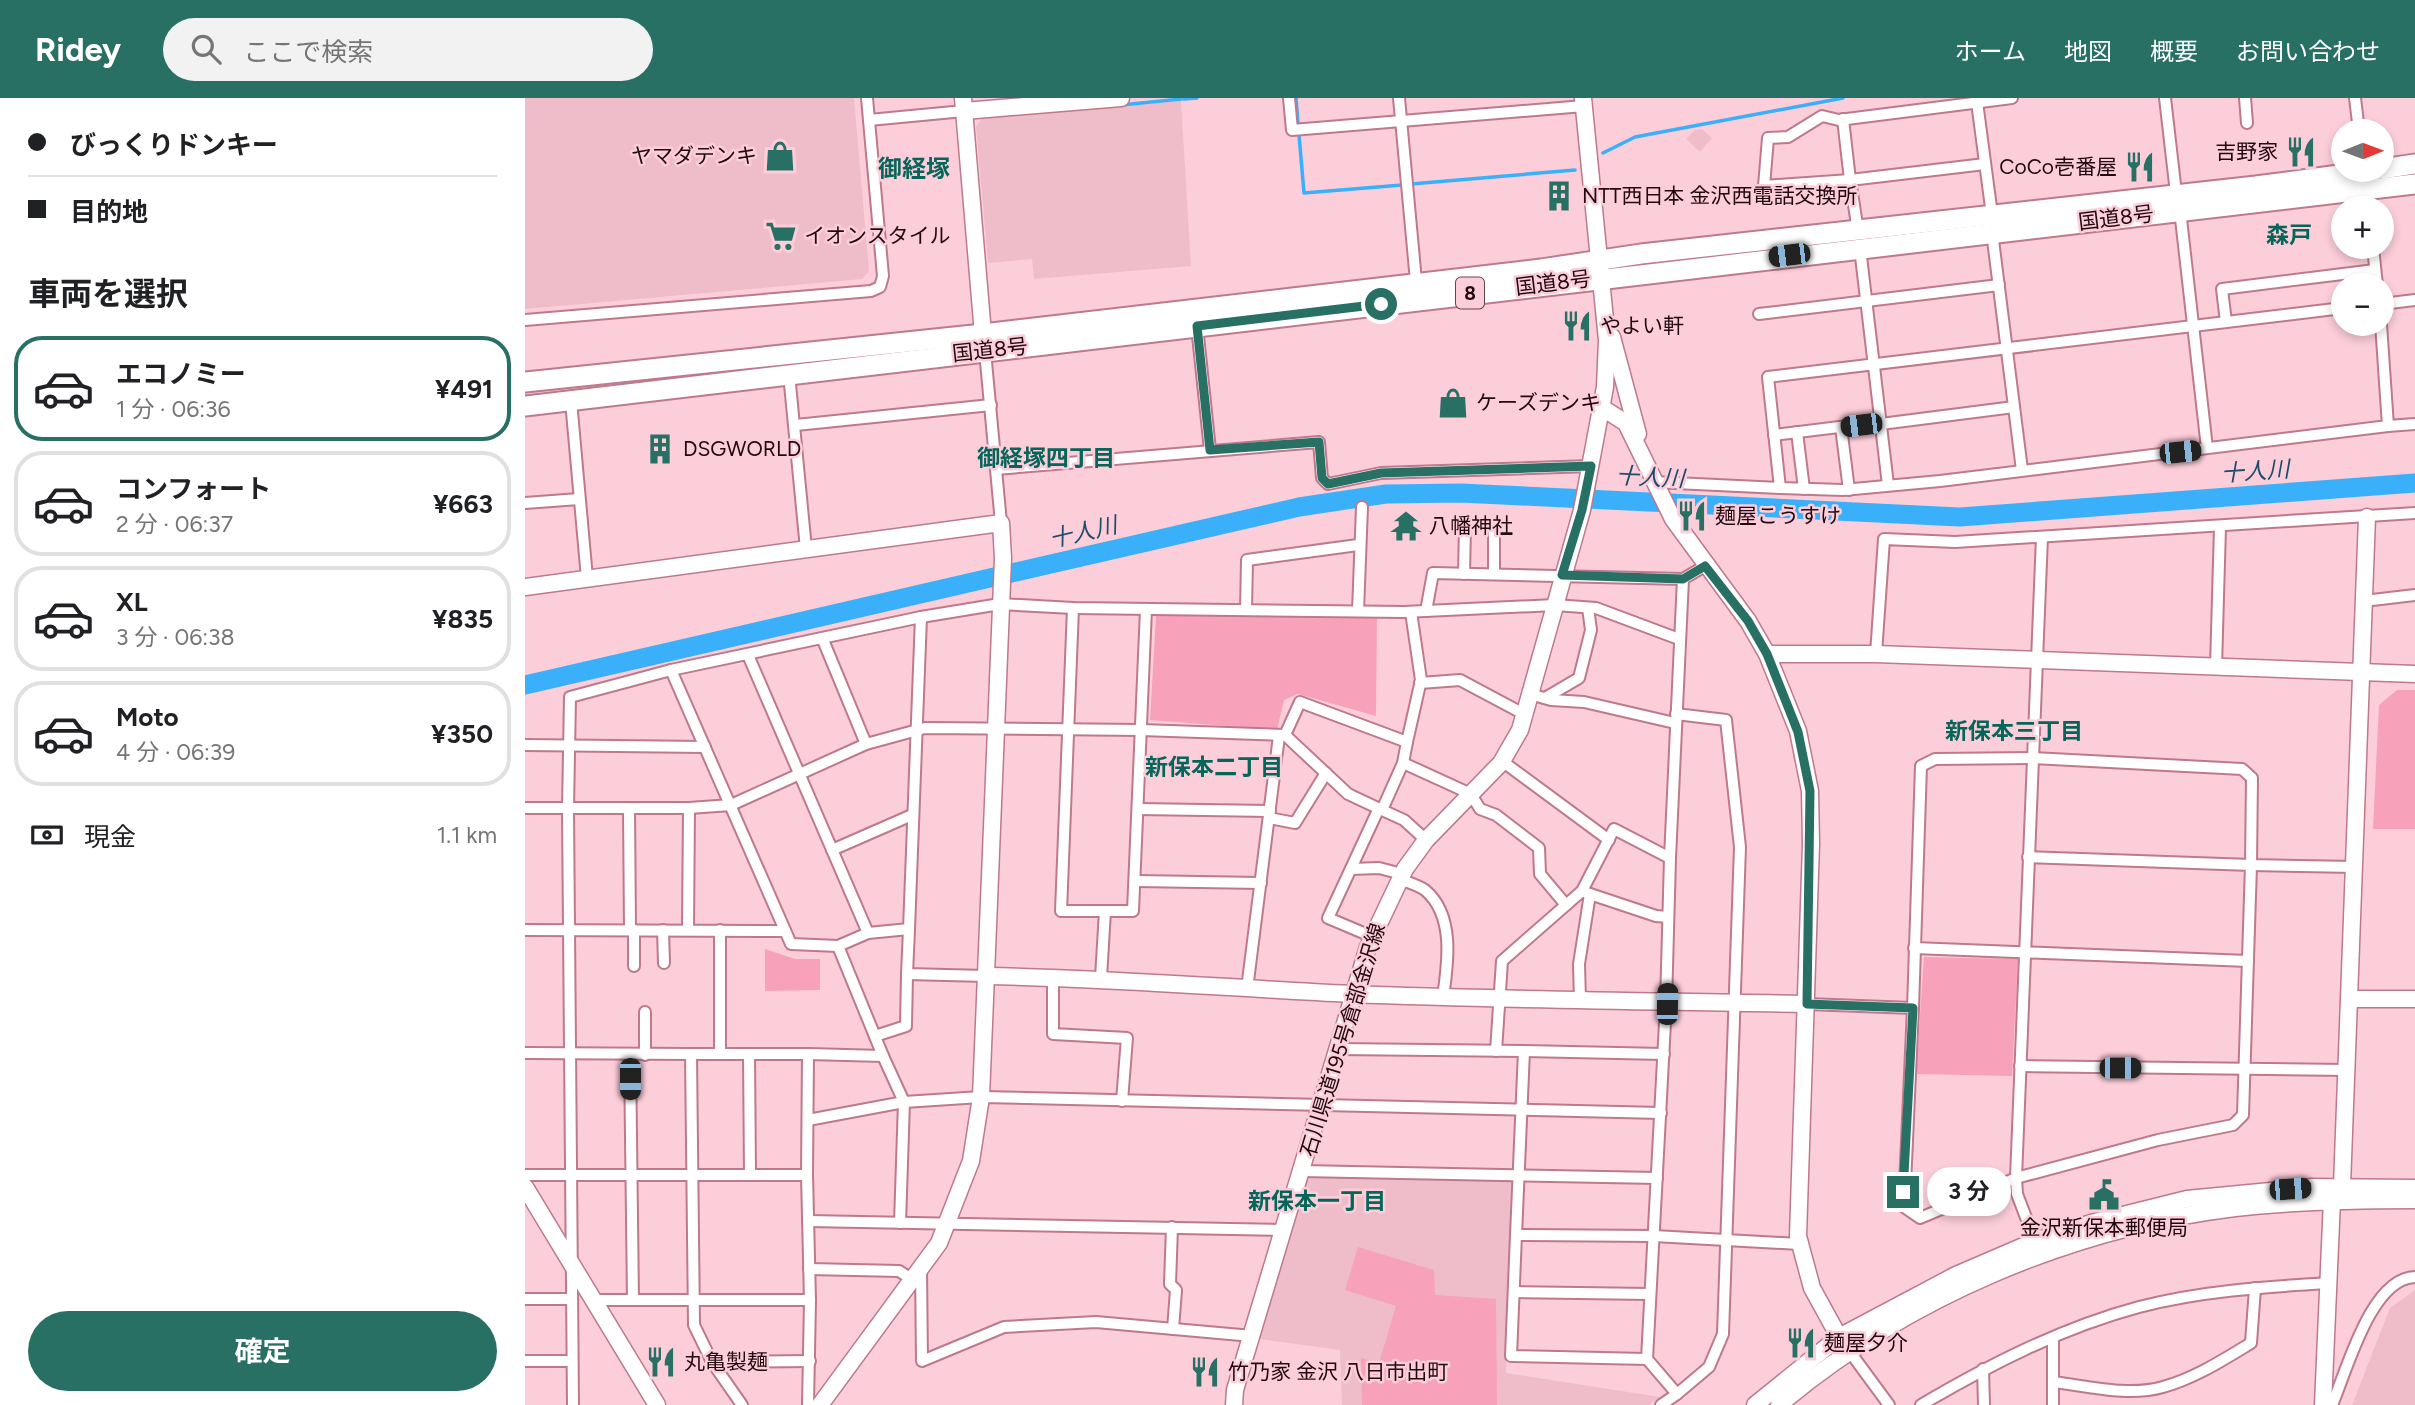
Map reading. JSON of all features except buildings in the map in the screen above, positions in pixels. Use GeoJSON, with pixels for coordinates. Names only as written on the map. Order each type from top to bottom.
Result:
{"type":"FeatureCollection","features":[{"type":"Feature","properties":{"kind":"highway","name":"国道8号"},"geometry":{"type":"LineString","coordinates":[[2394,171],[2415,164]]}},
{"type":"Feature","properties":{"kind":"highway","name":"国道8号"},"geometry":{"type":"LineString","coordinates":[[525,382],[1197,326],[1599,270],[2353,182]]}},
{"type":"Feature","properties":{"kind":"highway","name":"国道8号"},"geometry":{"type":"LineString","coordinates":[[2392,182],[2415,184]]}},
{"type":"Feature","properties":{"kind":"highway","name":"国道8号"},"geometry":{"type":"LineString","coordinates":[[525,406],[789,374],[984,342],[1416,281],[1599,270]]}},
{"type":"Feature","properties":{"kind":"street"},"geometry":{"type":"LineString","coordinates":[[525,320],[876,290],[880,287],[883,276],[867,98]]}},
{"type":"Feature","properties":{"kind":"street"},"geometry":{"type":"LineString","coordinates":[[869,120],[963,104],[1121,98]]}},
{"type":"Feature","properties":{"kind":"street"},"geometry":{"type":"LineString","coordinates":[[996,469],[1319,442],[1322,478],[1328,484],[1381,473],[1591,466],[1607,368],[1606,319],[1583,102],[1292,131],[1289,98]]}},
{"type":"Feature","properties":{"kind":"street"},"geometry":{"type":"LineString","coordinates":[[1399,98],[1416,281]]}},
{"type":"Feature","properties":{"kind":"street"},"geometry":{"type":"LineString","coordinates":[[1985,164],[1850,180],[1764,186],[1767,138],[1789,137],[1822,116],[1843,119],[2013,98]]}},
{"type":"Feature","properties":{"kind":"street"},"geometry":{"type":"LineString","coordinates":[[2165,98],[2207,449]]}},
{"type":"Feature","properties":{"kind":"street"},"geometry":{"type":"LineString","coordinates":[[2245,98],[2247,123]]}},
{"type":"Feature","properties":{"kind":"street"},"geometry":{"type":"LineString","coordinates":[[2355,98],[2357,119]]}},
{"type":"Feature","properties":{"kind":"street"},"geometry":{"type":"LineString","coordinates":[[1977,102],[2022,470]]}},
{"type":"Feature","properties":{"kind":"street"},"geometry":{"type":"LineString","coordinates":[[820,1405],[939,1243],[971,1160],[981,1097],[1003,558],[963,104]]}},
{"type":"Feature","properties":{"kind":"street"},"geometry":{"type":"LineString","coordinates":[[1843,119],[1888,485]]}},
{"type":"Feature","properties":{"kind":"street"},"geometry":{"type":"LineString","coordinates":[[2374,259],[2375,273]]}},
{"type":"Feature","properties":{"kind":"street"},"geometry":{"type":"LineString","coordinates":[[2226,322],[2223,289],[2375,270]]}},
{"type":"Feature","properties":{"kind":"street"},"geometry":{"type":"LineString","coordinates":[[1759,314],[1999,285]]}},
{"type":"Feature","properties":{"kind":"street"},"geometry":{"type":"LineString","coordinates":[[2394,303],[2415,300]]}},
{"type":"Feature","properties":{"kind":"street"},"geometry":{"type":"LineString","coordinates":[[1780,488],[1768,377],[2331,309]]}},
{"type":"Feature","properties":{"kind":"street"},"geometry":{"type":"LineString","coordinates":[[1606,319],[1637,424],[1641,450]]}},
{"type":"Feature","properties":{"kind":"street"},"geometry":{"type":"LineString","coordinates":[[1197,326],[1210,450]]}},
{"type":"Feature","properties":{"kind":"street"},"geometry":{"type":"LineString","coordinates":[[2382,336],[2388,426]]}},
{"type":"Feature","properties":{"kind":"street"},"geometry":{"type":"LineString","coordinates":[[789,374],[806,549]]}},
{"type":"Feature","properties":{"kind":"street"},"geometry":{"type":"LineString","coordinates":[[571,401],[587,578]]}},
{"type":"Feature","properties":{"kind":"street"},"geometry":{"type":"LineString","coordinates":[[796,425],[991,405]]}},
{"type":"Feature","properties":{"kind":"street"},"geometry":{"type":"LineString","coordinates":[[1601,407],[1626,423],[1673,519],[1748,621],[1767,654],[1798,732],[1810,791],[1807,1004],[1799,1244],[1812,1288],[1839,1337],[1889,1405]]}},
{"type":"Feature","properties":{"kind":"street"},"geometry":{"type":"LineString","coordinates":[[1774,435],[2014,408]]}},
{"type":"Feature","properties":{"kind":"street"},"geometry":{"type":"LineString","coordinates":[[1655,486],[1849,490],[2415,424]]}},
{"type":"Feature","properties":{"kind":"street"},"geometry":{"type":"LineString","coordinates":[[1841,427],[1849,490]]}},
{"type":"Feature","properties":{"kind":"street"},"geometry":{"type":"LineString","coordinates":[[1797,432],[1804,489]]}},
{"type":"Feature","properties":{"kind":"street","name":"石川県道195号倉部金沢線"},"geometry":{"type":"LineString","coordinates":[[1234,1405],[1235,1390],[1322,1106],[1353,994],[1373,937],[1401,877],[1426,840],[1502,761],[1520,730],[1524,714],[1537,696],[1562,575],[1589,484],[1591,466]]}},
{"type":"Feature","properties":{"kind":"street"},"geometry":{"type":"LineString","coordinates":[[525,503],[579,499]]}},
{"type":"Feature","properties":{"kind":"street"},"geometry":{"type":"LineString","coordinates":[[1358,611],[1358,545],[1362,507]]}},
{"type":"Feature","properties":{"kind":"street"},"geometry":{"type":"LineString","coordinates":[[1876,654],[1884,538],[1955,541],[2042,537],[2415,513]]}},
{"type":"Feature","properties":{"kind":"street"},"geometry":{"type":"LineString","coordinates":[[2323,1405],[2332,1200],[2342,1186],[2367,517]]}},
{"type":"Feature","properties":{"kind":"street"},"geometry":{"type":"LineString","coordinates":[[525,587],[1001,523]]}},
{"type":"Feature","properties":{"kind":"street"},"geometry":{"type":"LineString","coordinates":[[1464,574],[1465,527]]}},
{"type":"Feature","properties":{"kind":"street"},"geometry":{"type":"LineString","coordinates":[[1494,527],[1494,574]]}},
{"type":"Feature","properties":{"kind":"street"},"geometry":{"type":"LineString","coordinates":[[2216,667],[2220,527]]}},
{"type":"Feature","properties":{"kind":"street"},"geometry":{"type":"LineString","coordinates":[[2035,1241],[2017,1194],[2016,1178],[2042,537]]}},
{"type":"Feature","properties":{"kind":"street"},"geometry":{"type":"LineString","coordinates":[[1246,610],[1247,560],[1358,545]]}},
{"type":"Feature","properties":{"kind":"street"},"geometry":{"type":"LineString","coordinates":[[1426,611],[1433,573],[1683,579],[1705,566]]}},
{"type":"Feature","properties":{"kind":"street"},"geometry":{"type":"LineString","coordinates":[[1677,1394],[1647,1359],[1667,1004],[1670,858],[1683,579]]}},
{"type":"Feature","properties":{"kind":"street"},"geometry":{"type":"LineString","coordinates":[[2364,601],[2415,595]]}},
{"type":"Feature","properties":{"kind":"street"},"geometry":{"type":"LineString","coordinates":[[573,1405],[569,1054],[570,697],[671,670],[823,640],[1001,597],[1073,608],[1411,612],[1555,605],[1588,608],[1679,639]]}},
{"type":"Feature","properties":{"kind":"street"},"geometry":{"type":"LineString","coordinates":[[1073,608],[1061,911],[1133,911],[1146,609]]}},
{"type":"Feature","properties":{"kind":"street"},"geometry":{"type":"LineString","coordinates":[[1537,696],[1579,678],[1591,630],[1588,608]]}},
{"type":"Feature","properties":{"kind":"street"},"geometry":{"type":"LineString","coordinates":[[1373,937],[1328,918],[1402,763],[1420,683],[1411,612]]}},
{"type":"Feature","properties":{"kind":"street"},"geometry":{"type":"LineString","coordinates":[[875,1036],[906,1026],[921,617]]}},
{"type":"Feature","properties":{"kind":"street"},"geometry":{"type":"LineString","coordinates":[[823,640],[866,744]]}},
{"type":"Feature","properties":{"kind":"street"},"geometry":{"type":"LineString","coordinates":[[1767,654],[1876,654],[2415,674]]}},
{"type":"Feature","properties":{"kind":"street"},"geometry":{"type":"LineString","coordinates":[[748,655],[868,933]]}},
{"type":"Feature","properties":{"kind":"street"},"geometry":{"type":"LineString","coordinates":[[671,670],[791,944],[838,946],[868,933],[909,929]]}},
{"type":"Feature","properties":{"kind":"street"},"geometry":{"type":"LineString","coordinates":[[1420,683],[1460,680],[1524,714]]}},
{"type":"Feature","properties":{"kind":"street"},"geometry":{"type":"LineString","coordinates":[[1537,696],[1676,719],[1726,720],[1740,847],[1723,1334],[1709,1367],[1661,1405]]}},
{"type":"Feature","properties":{"kind":"street"},"geometry":{"type":"LineString","coordinates":[[1247,989],[1269,814],[1282,736],[1300,702],[1407,742]]}},
{"type":"Feature","properties":{"kind":"street"},"geometry":{"type":"LineString","coordinates":[[525,808],[689,808],[731,804],[866,744],[915,730],[996,727],[1141,730],[1282,736],[1348,794],[1404,820],[1426,840]]}},
{"type":"Feature","properties":{"kind":"street"},"geometry":{"type":"LineString","coordinates":[[525,745],[705,747]]}},
{"type":"Feature","properties":{"kind":"street"},"geometry":{"type":"LineString","coordinates":[[2032,758],[2242,769],[2252,778],[2243,1115],[2232,1125],[2158,1140],[2016,1178],[1920,1218],[1904,1207],[1921,766],[1935,759],[2032,758]]}},
{"type":"Feature","properties":{"kind":"street"},"geometry":{"type":"LineString","coordinates":[[1502,761],[1609,840]]}},
{"type":"Feature","properties":{"kind":"street"},"geometry":{"type":"LineString","coordinates":[[1402,763],[1471,794],[1480,809],[1496,815],[1539,848],[1540,874],[1566,905]]}},
{"type":"Feature","properties":{"kind":"street"},"geometry":{"type":"LineString","coordinates":[[1138,809],[1269,814],[1295,822],[1326,773]]}},
{"type":"Feature","properties":{"kind":"street"},"geometry":{"type":"LineString","coordinates":[[629,808],[634,966]]}},
{"type":"Feature","properties":{"kind":"street"},"geometry":{"type":"LineString","coordinates":[[688,929],[689,808]]}},
{"type":"Feature","properties":{"kind":"street"},"geometry":{"type":"LineString","coordinates":[[832,850],[912,815]]}},
{"type":"Feature","properties":{"kind":"street"},"geometry":{"type":"LineString","coordinates":[[1580,1001],[1579,964],[1586,893],[1614,829],[1670,858]]}},
{"type":"Feature","properties":{"kind":"street"},"geometry":{"type":"LineString","coordinates":[[2028,858],[2354,867]]}},
{"type":"Feature","properties":{"kind":"street"},"geometry":{"type":"LineString","coordinates":[[1351,869],[1379,868],[1424,889],[1439,905],[1447,943],[1443,997]]}},
{"type":"Feature","properties":{"kind":"street"},"geometry":{"type":"LineString","coordinates":[[1136,881],[1261,883]]}},
{"type":"Feature","properties":{"kind":"street"},"geometry":{"type":"LineString","coordinates":[[1496,1051],[1502,961],[1566,905],[1586,893],[1656,916],[1668,916]]}},
{"type":"Feature","properties":{"kind":"street"},"geometry":{"type":"LineString","coordinates":[[1101,978],[1105,911]]}},
{"type":"Feature","properties":{"kind":"street"},"geometry":{"type":"LineString","coordinates":[[525,930],[785,931]]}},
{"type":"Feature","properties":{"kind":"street"},"geometry":{"type":"LineString","coordinates":[[663,930],[664,963]]}},
{"type":"Feature","properties":{"kind":"street"},"geometry":{"type":"LineString","coordinates":[[720,930],[720,1054]]}},
{"type":"Feature","properties":{"kind":"street"},"geometry":{"type":"LineString","coordinates":[[838,946],[904,1102],[900,1223]]}},
{"type":"Feature","properties":{"kind":"street"},"geometry":{"type":"LineString","coordinates":[[1914,948],[2248,961]]}},
{"type":"Feature","properties":{"kind":"street"},"geometry":{"type":"LineString","coordinates":[[907,974],[1101,978],[1353,994],[1667,1004],[1807,1004],[1913,1008]]}},
{"type":"Feature","properties":{"kind":"street"},"geometry":{"type":"LineString","coordinates":[[1053,977],[1053,1034],[1127,1038],[1122,1101]]}},
{"type":"Feature","properties":{"kind":"street"},"geometry":{"type":"LineString","coordinates":[[2350,999],[2415,999]]}},
{"type":"Feature","properties":{"kind":"street"},"geometry":{"type":"LineString","coordinates":[[645,1012],[645,1055]]}},
{"type":"Feature","properties":{"kind":"street"},"geometry":{"type":"LineString","coordinates":[[1337,1049],[1664,1054]]}},
{"type":"Feature","properties":{"kind":"street"},"geometry":{"type":"LineString","coordinates":[[1524,1051],[1511,1356],[1647,1359]]}},
{"type":"Feature","properties":{"kind":"street"},"geometry":{"type":"LineString","coordinates":[[525,1053],[883,1056]]}},
{"type":"Feature","properties":{"kind":"street"},"geometry":{"type":"LineString","coordinates":[[691,1054],[694,1325],[712,1362],[742,1405]]}},
{"type":"Feature","properties":{"kind":"street"},"geometry":{"type":"LineString","coordinates":[[749,1054],[750,1175]]}},
{"type":"Feature","properties":{"kind":"street"},"geometry":{"type":"LineString","coordinates":[[808,1054],[808,1405]]}},
{"type":"Feature","properties":{"kind":"street"},"geometry":{"type":"LineString","coordinates":[[630,1055],[633,1300]]}},
{"type":"Feature","properties":{"kind":"street"},"geometry":{"type":"LineString","coordinates":[[2020,1066],[2347,1070]]}},
{"type":"Feature","properties":{"kind":"street"},"geometry":{"type":"LineString","coordinates":[[808,1120],[904,1102],[981,1097],[1661,1113]]}},
{"type":"Feature","properties":{"kind":"street"},"geometry":{"type":"LineString","coordinates":[[1302,1171],[1657,1178]]}},
{"type":"Feature","properties":{"kind":"street"},"geometry":{"type":"LineString","coordinates":[[525,1175],[807,1175]]}},
{"type":"Feature","properties":{"kind":"street"},"geometry":{"type":"LineString","coordinates":[[1755,1405],[1839,1337],[1956,1275],[2035,1241],[2091,1223],[2187,1199],[2342,1186],[2415,1188]]}},
{"type":"Feature","properties":{"kind":"street"},"geometry":{"type":"LineString","coordinates":[[525,1187],[657,1405]]}},
{"type":"Feature","properties":{"kind":"street"},"geometry":{"type":"LineString","coordinates":[[1779,1405],[1848,1351],[1905,1317],[2016,1265],[2068,1245],[2138,1226],[2233,1208],[2332,1200],[2415,1200]]}},
{"type":"Feature","properties":{"kind":"street"},"geometry":{"type":"LineString","coordinates":[[808,1221],[1283,1230]]}},
{"type":"Feature","properties":{"kind":"street"},"geometry":{"type":"LineString","coordinates":[[1172,1227],[1170,1284],[1176,1290],[1173,1329]]}},
{"type":"Feature","properties":{"kind":"street"},"geometry":{"type":"LineString","coordinates":[[1517,1235],[1654,1236],[1799,1244]]}},
{"type":"Feature","properties":{"kind":"street"},"geometry":{"type":"LineString","coordinates":[[809,1269],[899,1271],[917,1274]]}},
{"type":"Feature","properties":{"kind":"street"},"geometry":{"type":"LineString","coordinates":[[917,1274],[922,1361],[1004,1327],[1096,1322],[1252,1336]]}},
{"type":"Feature","properties":{"kind":"street"},"geometry":{"type":"LineString","coordinates":[[2332,1405],[2375,1301],[2406,1277],[2415,1276]]}},
{"type":"Feature","properties":{"kind":"street"},"geometry":{"type":"LineString","coordinates":[[1921,1405],[1983,1369],[2053,1338],[2138,1307],[2255,1288],[2328,1283]]}},
{"type":"Feature","properties":{"kind":"street"},"geometry":{"type":"LineString","coordinates":[[2053,1382],[2126,1391],[2161,1388],[2210,1368],[2251,1343],[2255,1288]]}},
{"type":"Feature","properties":{"kind":"street"},"geometry":{"type":"LineString","coordinates":[[1514,1292],[1649,1294]]}},
{"type":"Feature","properties":{"kind":"street"},"geometry":{"type":"LineString","coordinates":[[525,1299],[571,1299]]}},
{"type":"Feature","properties":{"kind":"street"},"geometry":{"type":"LineString","coordinates":[[593,1300],[810,1300]]}},
{"type":"Feature","properties":{"kind":"street"},"geometry":{"type":"LineString","coordinates":[[2053,1338],[2053,1405]]}},
{"type":"Feature","properties":{"kind":"street"},"geometry":{"type":"LineString","coordinates":[[712,1362],[810,1360]]}},
{"type":"Feature","properties":{"kind":"street"},"geometry":{"type":"LineString","coordinates":[[525,1361],[572,1361]]}},
{"type":"Feature","properties":{"kind":"street"},"geometry":{"type":"LineString","coordinates":[[1983,1369],[1984,1405]]}},
{"type":"Feature","properties":{"kind":"shaded area"},"geometry":{"type":"Polygon","coordinates":[[[525,98],[854,98],[869,271],[862,279],[525,309],[525,98]]]}},
{"type":"Feature","properties":{"kind":"shaded area"},"geometry":{"type":"Polygon","coordinates":[[[1181,101],[1191,266],[1034,279],[1032,259],[988,263],[976,127],[982,118],[1181,101]]]}},
{"type":"Feature","properties":{"kind":"shaded area"},"geometry":{"type":"Polygon","coordinates":[[[1702,129],[1712,138],[1700,152],[1686,139],[1695,130],[1702,129]]]}},
{"type":"Feature","properties":{"kind":"shaded area"},"geometry":{"type":"Polygon","coordinates":[[[1377,615],[1376,716],[1298,694],[1284,700],[1277,730],[1150,720],[1156,616],[1377,615]]]}},
{"type":"Feature","properties":{"kind":"shaded area"},"geometry":{"type":"Polygon","coordinates":[[[2397,690],[2415,690],[2415,829],[2373,829],[2379,705],[2397,690]]]}},
{"type":"Feature","properties":{"kind":"shaded area"},"geometry":{"type":"Polygon","coordinates":[[[765,949],[795,959],[820,959],[820,990],[765,991],[765,949]]]}},
{"type":"Feature","properties":{"kind":"shaded area"},"geometry":{"type":"Polygon","coordinates":[[[1924,957],[2018,959],[2012,1076],[1916,1074],[1924,957]]]}},
{"type":"Feature","properties":{"kind":"shaded area"},"geometry":{"type":"Polygon","coordinates":[[[1308,1177],[1512,1181],[1506,1373],[1660,1397],[1649,1405],[1342,1405],[1340,1350],[1260,1339],[1308,1177]]]}},
{"type":"Feature","properties":{"kind":"shaded area"},"geometry":{"type":"Polygon","coordinates":[[[1358,1247],[1434,1270],[1435,1295],[1496,1299],[1497,1405],[1362,1405],[1361,1358],[1379,1363],[1396,1306],[1345,1290],[1358,1247]]]}},
{"type":"Feature","properties":{"kind":"shaded area"},"geometry":{"type":"Polygon","coordinates":[[[2415,1290],[2415,1405],[2352,1405],[2390,1308],[2415,1290]]]}},
{"type":"Feature","properties":{"kind":"waterway"},"geometry":{"type":"LineString","coordinates":[[1184,99],[1197,98]]}},
{"type":"Feature","properties":{"kind":"waterway"},"geometry":{"type":"LineString","coordinates":[[1296,98],[1298,124]]}},
{"type":"Feature","properties":{"kind":"waterway"},"geometry":{"type":"LineString","coordinates":[[1603,153],[1635,137],[1843,98]]}},
{"type":"Feature","properties":{"kind":"waterway"},"geometry":{"type":"LineString","coordinates":[[1121,105],[1181,99]]}},
{"type":"Feature","properties":{"kind":"waterway"},"geometry":{"type":"LineString","coordinates":[[1299,135],[1304,193],[1402,185]]}},
{"type":"Feature","properties":{"kind":"waterway"},"geometry":{"type":"LineString","coordinates":[[1411,184],[1575,170]]}},
{"type":"Feature","properties":{"kind":"waterway","name":"十人川"},"geometry":{"type":"LineString","coordinates":[[525,685],[1299,507],[1386,494],[1461,493],[1960,517],[2415,483]]}},
{"type":"Feature","properties":{"kind":"place","name":"吉野家"},"geometry":{"type":"Point","coordinates":[2301,152]}},
{"type":"Feature","properties":{"kind":"place","name":"ヤマダデンキ"},"geometry":{"type":"Point","coordinates":[780,156]}},
{"type":"Feature","properties":{"kind":"place","name":"CoCo壱番屋"},"geometry":{"type":"Point","coordinates":[2140,167]}},
{"type":"Feature","properties":{"kind":"place","name":"NTT西日本 金沢西電話交換所"},"geometry":{"type":"Point","coordinates":[1559,196]}},
{"type":"Feature","properties":{"kind":"place","name":"イオンスタイル"},"geometry":{"type":"Point","coordinates":[781,236]}},
{"type":"Feature","properties":{"kind":"place","name":"やよい軒"},"geometry":{"type":"Point","coordinates":[1577,326]}},
{"type":"Feature","properties":{"kind":"place","name":"ケーズデンキ"},"geometry":{"type":"Point","coordinates":[1453,403]}},
{"type":"Feature","properties":{"kind":"place","name":"DSGWORLD"},"geometry":{"type":"Point","coordinates":[660,449]}},
{"type":"Feature","properties":{"kind":"place","name":"麺屋こうすけ"},"geometry":{"type":"Point","coordinates":[1692,516]}},
{"type":"Feature","properties":{"kind":"place","name":"八幡神社"},"geometry":{"type":"Point","coordinates":[1406,526]}},
{"type":"Feature","properties":{"kind":"place","name":"金沢新保本郵便局"},"geometry":{"type":"Point","coordinates":[2104,1195]}},
{"type":"Feature","properties":{"kind":"place","name":"麺屋夕介"},"geometry":{"type":"Point","coordinates":[1801,1343]}},
{"type":"Feature","properties":{"kind":"place","name":"丸亀製麺"},"geometry":{"type":"Point","coordinates":[661,1362]}},
{"type":"Feature","properties":{"kind":"place","name":"竹乃家 金沢 八日市出町"},"geometry":{"type":"Point","coordinates":[1205,1372]}},
{"type":"Feature","properties":{"kind":"district","name":"御経塚"},"geometry":{"type":"Point","coordinates":[914,169]}},
{"type":"Feature","properties":{"kind":"district","name":"森戸"},"geometry":{"type":"Point","coordinates":[2289,235]}},
{"type":"Feature","properties":{"kind":"district","name":"御経塚四丁目"},"geometry":{"type":"Point","coordinates":[1046,458]}},
{"type":"Feature","properties":{"kind":"district","name":"新保本三丁目"},"geometry":{"type":"Point","coordinates":[2014,731]}},
{"type":"Feature","properties":{"kind":"district","name":"新保本二丁目"},"geometry":{"type":"Point","coordinates":[1214,767]}},
{"type":"Feature","properties":{"kind":"district","name":"新保本一丁目"},"geometry":{"type":"Point","coordinates":[1317,1201]}},
{"type":"Feature","properties":{"kind":"route"},"geometry":{"type":"LineString","coordinates":[[1381,304],[1197,326],[1210,450],[1319,442],[1322,478],[1328,484],[1381,473],[1540,470],[1591,466],[1589,484],[1562,575],[1683,579],[1705,566],[1748,621],[1767,654],[1798,732],[1805,762],[1810,791],[1811,844],[1807,1004],[1913,1008],[1903,1192]]}}]}
